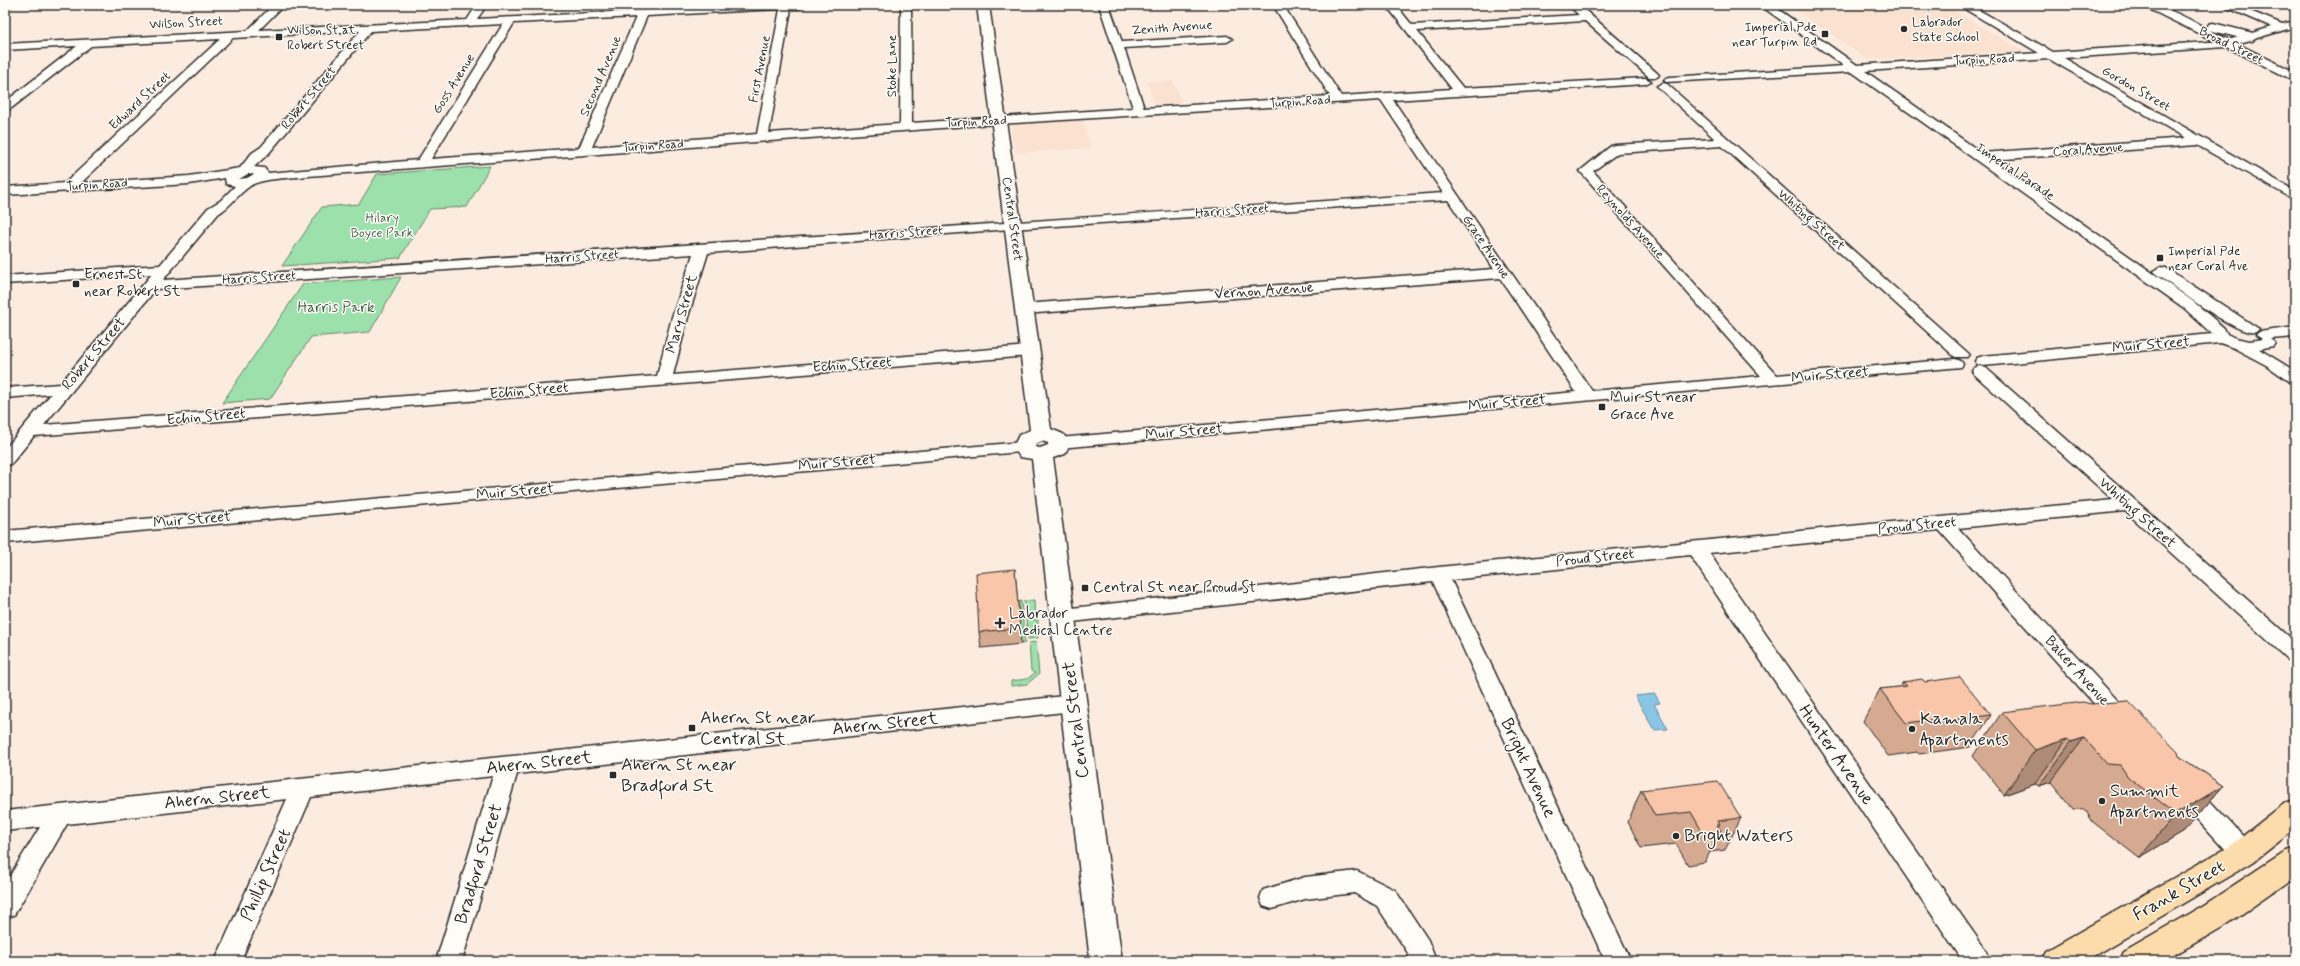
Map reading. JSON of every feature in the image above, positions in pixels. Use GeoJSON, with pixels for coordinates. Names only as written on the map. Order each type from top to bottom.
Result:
{"type":"FeatureCollection","features":[{"type":"Feature","properties":{"kind":"highway","name":"Frank Street"},"geometry":{"type":"LineString","coordinates":[[2057,961],[2243,853],[2295,812]]}},
{"type":"Feature","properties":{"kind":"highway"},"geometry":{"type":"LineString","coordinates":[[2135,961],[2215,915],[2295,861]]}},
{"type":"Feature","properties":{"kind":"main road","name":"Central Street"},"geometry":{"type":"LineString","coordinates":[[983,5],[1042,445],[1106,961]]}},
{"type":"Feature","properties":{"kind":"main road","name":"Broad Street"},"geometry":{"type":"LineString","coordinates":[[2147,5],[2295,77]]}},
{"type":"Feature","properties":{"kind":"main road","name":"Broad Street"},"geometry":{"type":"LineString","coordinates":[[2166,14],[2252,37]]}},
{"type":"Feature","properties":{"kind":"street"},"geometry":{"type":"LineString","coordinates":[[250,34],[279,5]]}},
{"type":"Feature","properties":{"kind":"street"},"geometry":{"type":"LineString","coordinates":[[470,22],[482,5]]}},
{"type":"Feature","properties":{"kind":"street"},"geometry":{"type":"LineString","coordinates":[[581,16],[587,5]]}},
{"type":"Feature","properties":{"kind":"street","name":"Wilson Street"},"geometry":{"type":"LineString","coordinates":[[5,47],[643,13],[701,8],[800,5]]}},
{"type":"Feature","properties":{"kind":"street","name":"Stoke Lane"},"geometry":{"type":"LineString","coordinates":[[906,5],[906,127]]}},
{"type":"Feature","properties":{"kind":"street"},"geometry":{"type":"LineString","coordinates":[[1104,5],[1140,112]]}},
{"type":"Feature","properties":{"kind":"street"},"geometry":{"type":"LineString","coordinates":[[1278,5],[1338,100]]}},
{"type":"Feature","properties":{"kind":"street"},"geometry":{"type":"LineString","coordinates":[[1391,5],[1461,93]]}},
{"type":"Feature","properties":{"kind":"street"},"geometry":{"type":"LineString","coordinates":[[1573,5],[1649,78],[1652,85],[1667,83]]}},
{"type":"Feature","properties":{"kind":"street","name":"Imperial Parade"},"geometry":{"type":"LineString","coordinates":[[1765,5],[2189,305],[2221,335]]}},
{"type":"Feature","properties":{"kind":"street","name":"Gordon Street"},"geometry":{"type":"LineString","coordinates":[[1963,5],[2295,196]]}},
{"type":"Feature","properties":{"kind":"street"},"geometry":{"type":"LineString","coordinates":[[2226,5],[2282,28]]}},
{"type":"Feature","properties":{"kind":"street","name":"First Avenue"},"geometry":{"type":"LineString","coordinates":[[762,138],[786,6]]}},
{"type":"Feature","properties":{"kind":"street","name":"Second Avenue"},"geometry":{"type":"LineString","coordinates":[[584,151],[643,13]]}},
{"type":"Feature","properties":{"kind":"street"},"geometry":{"type":"LineString","coordinates":[[1410,28],[1588,18]]}},
{"type":"Feature","properties":{"kind":"street","name":"Goss Avenue"},"geometry":{"type":"LineString","coordinates":[[422,163],[511,20]]}},
{"type":"Feature","properties":{"kind":"street","name":"Turpin Road"},"geometry":{"type":"LineString","coordinates":[[1667,83],[1856,68],[2226,44],[2295,24]]}},
{"type":"Feature","properties":{"kind":"street","name":"Robert Street"},"geometry":{"type":"LineString","coordinates":[[5,460],[213,211],[225,204],[265,150],[368,28]]}},
{"type":"Feature","properties":{"kind":"street","name":"Edward Street"},"geometry":{"type":"LineString","coordinates":[[69,187],[230,35]]}},
{"type":"Feature","properties":{"kind":"street","name":"Zenith Avenue"},"geometry":{"type":"LineString","coordinates":[[1118,45],[1227,39]]}},
{"type":"Feature","properties":{"kind":"street"},"geometry":{"type":"LineString","coordinates":[[5,108],[88,43]]}},
{"type":"Feature","properties":{"kind":"street","name":"Imperial Parade"},"geometry":{"type":"LineString","coordinates":[[1856,68],[1992,156],[2210,305],[2260,335],[2295,367]]}},
{"type":"Feature","properties":{"kind":"street","name":"Turpin Road"},"geometry":{"type":"LineString","coordinates":[[5,191],[308,172],[998,120],[1461,93],[1649,78]]}},
{"type":"Feature","properties":{"kind":"street","name":"Whiting Street"},"geometry":{"type":"LineString","coordinates":[[1667,83],[1724,142],[1958,359]]}},
{"type":"Feature","properties":{"kind":"street","name":"Grace Avenue"},"geometry":{"type":"LineString","coordinates":[[1385,97],[1587,396]]}},
{"type":"Feature","properties":{"kind":"street","name":"Coral Avenue"},"geometry":{"type":"LineString","coordinates":[[1978,157],[2199,141]]}},
{"type":"Feature","properties":{"kind":"street","name":"Reynolds Avenue"},"geometry":{"type":"LineString","coordinates":[[1724,142],[1616,149],[1586,171],[1773,380]]}},
{"type":"Feature","properties":{"kind":"street","name":"Harris Street"},"geometry":{"type":"LineString","coordinates":[[152,285],[702,249],[1013,225],[1452,196]]}},
{"type":"Feature","properties":{"kind":"street"},"geometry":{"type":"LineString","coordinates":[[2043,203],[2060,202]]}},
{"type":"Feature","properties":{"kind":"street","name":"Mary Street"},"geometry":{"type":"LineString","coordinates":[[664,380],[680,317],[702,249]]}},
{"type":"Feature","properties":{"kind":"street"},"geometry":{"type":"LineString","coordinates":[[5,280],[166,269]]}},
{"type":"Feature","properties":{"kind":"street","name":"Vernon Avenue"},"geometry":{"type":"LineString","coordinates":[[1024,309],[1504,273]]}},
{"type":"Feature","properties":{"kind":"street","name":"Muir Street"},"geometry":{"type":"LineString","coordinates":[[1981,366],[2221,335],[2232,328],[2260,335]]}},
{"type":"Feature","properties":{"kind":"street"},"geometry":{"type":"LineString","coordinates":[[2239,345],[2250,346],[2260,335],[2295,332]]}},
{"type":"Feature","properties":{"kind":"street"},"geometry":{"type":"LineString","coordinates":[[2221,335],[2272,362],[2295,378]]}},
{"type":"Feature","properties":{"kind":"street","name":"Echin Street"},"geometry":{"type":"LineString","coordinates":[[30,431],[1029,351]]}},
{"type":"Feature","properties":{"kind":"street"},"geometry":{"type":"LineString","coordinates":[[1958,359],[1964,369],[1981,366]]}},
{"type":"Feature","properties":{"kind":"street","name":"Muir Street"},"geometry":{"type":"LineString","coordinates":[[5,537],[1773,380],[1958,359]]}},
{"type":"Feature","properties":{"kind":"street","name":"Whiting Street"},"geometry":{"type":"LineString","coordinates":[[1981,366],[2127,505],[2295,654]]}},
{"type":"Feature","properties":{"kind":"street"},"geometry":{"type":"LineString","coordinates":[[5,393],[66,388]]}},
{"type":"Feature","properties":{"kind":"street","name":"Proud Street"},"geometry":{"type":"LineString","coordinates":[[1063,616],[1438,574],[2127,505]]}},
{"type":"Feature","properties":{"kind":"street","name":"Baker Avenue"},"geometry":{"type":"LineString","coordinates":[[1944,524],[2133,733]]}},
{"type":"Feature","properties":{"kind":"street","name":"Hunter Avenue"},"geometry":{"type":"LineString","coordinates":[[1694,548],[1978,961]]}},
{"type":"Feature","properties":{"kind":"street","name":"Bright Avenue"},"geometry":{"type":"LineString","coordinates":[[1438,574],[1618,961]]}},
{"type":"Feature","properties":{"kind":"street","name":"Ahern Street"},"geometry":{"type":"LineString","coordinates":[[5,820],[303,789],[1073,704]]}},
{"type":"Feature","properties":{"kind":"street","name":"Bradford Street"},"geometry":{"type":"LineString","coordinates":[[450,961],[508,766]]}},
{"type":"Feature","properties":{"kind":"street"},"geometry":{"type":"LineString","coordinates":[[2175,779],[2243,853]]}},
{"type":"Feature","properties":{"kind":"street","name":"Phillip Street"},"geometry":{"type":"LineString","coordinates":[[228,961],[303,789]]}},
{"type":"Feature","properties":{"kind":"street"},"geometry":{"type":"LineString","coordinates":[[5,906],[60,814]]}},
{"type":"Feature","properties":{"kind":"street"},"geometry":{"type":"LineString","coordinates":[[1272,898],[1305,888],[1356,882],[1386,898],[1419,948],[1423,961]]}},
{"type":"Feature","properties":{"kind":"shaded area","name":"Labrador State School"},"geometry":{"type":"Polygon","coordinates":[[[1788,5],[1944,5],[2025,52],[1867,59],[1788,5]]]}},
{"type":"Feature","properties":{"kind":"shaded area"},"geometry":{"type":"Polygon","coordinates":[[[1173,81],[1182,103],[1155,105],[1147,82],[1173,81]]]}},
{"type":"Feature","properties":{"kind":"shaded area"},"geometry":{"type":"Polygon","coordinates":[[[1083,120],[1090,148],[1015,153],[1011,128],[1018,124],[1083,120]]]}},
{"type":"Feature","properties":{"kind":"green space","name":"Hilary Boyce Park"},"geometry":{"type":"Polygon","coordinates":[[[490,166],[467,207],[430,209],[400,258],[282,266],[322,207],[359,204],[377,174],[490,166]]]}},
{"type":"Feature","properties":{"kind":"green space","name":"Harris Park"},"geometry":{"type":"Polygon","coordinates":[[[401,277],[370,332],[311,337],[270,399],[222,403],[303,284],[401,277]]]}},
{"type":"Feature","properties":{"kind":"green space"},"geometry":{"type":"Polygon","coordinates":[[[1034,600],[1035,620],[1038,620],[1038,638],[1028,639],[1024,601],[1034,600]]]}},
{"type":"Feature","properties":{"kind":"green space"},"geometry":{"type":"Polygon","coordinates":[[[1021,601],[1025,643],[1021,644],[1018,602],[1021,601]]]}},
{"type":"Feature","properties":{"kind":"green space"},"geometry":{"type":"Polygon","coordinates":[[[1036,642],[1039,674],[1027,684],[1011,686],[1011,681],[1027,679],[1035,673],[1031,671],[1029,643],[1036,642]]]}},
{"type":"Feature","properties":{"kind":"water"},"geometry":{"type":"Polygon","coordinates":[[[1655,694],[1660,703],[1654,704],[1668,729],[1654,730],[1635,696],[1655,694]]]}},
{"type":"Feature","properties":{"kind":"building","name":"Labrador Medical Centre"},"geometry":{"type":"Polygon","coordinates":[[[1015,569],[1020,628],[979,632],[976,573],[1015,569]]]}},
{"type":"Feature","properties":{"kind":"building"},"geometry":{"type":"Polygon","coordinates":[[[1960,677],[1991,715],[1938,722],[1937,719],[1906,723],[1880,689],[1907,686],[1903,682],[1922,679],[1925,682],[1960,677]]]}},
{"type":"Feature","properties":{"kind":"building"},"geometry":{"type":"Polygon","coordinates":[[[2128,701],[2178,752],[2179,756],[2223,786],[2176,814],[2128,777],[2120,765],[2107,764],[2084,738],[2071,742],[2067,739],[2035,750],[2002,712],[2083,702],[2091,704],[2128,701]]]}},
{"type":"Feature","properties":{"kind":"building"},"geometry":{"type":"Polygon","coordinates":[[[1718,781],[1741,818],[1718,821],[1720,825],[1717,825],[1721,831],[1703,833],[1691,812],[1655,816],[1641,790],[1718,781]]]}},
{"type":"Feature","properties":{"kind":"place","name":"Labrador State School"},"geometry":{"type":"Point","coordinates":[1904,29]}},
{"type":"Feature","properties":{"kind":"place","name":"Imperial Pde near Turpin Rd"},"geometry":{"type":"Point","coordinates":[1825,34]}},
{"type":"Feature","properties":{"kind":"place","name":"Wilson St at Robert Street"},"geometry":{"type":"Point","coordinates":[279,37]}},
{"type":"Feature","properties":{"kind":"place","name":"Imperial Pde near Coral Ave"},"geometry":{"type":"Point","coordinates":[2160,258]}},
{"type":"Feature","properties":{"kind":"place","name":"Ernest St near Robert St"},"geometry":{"type":"Point","coordinates":[76,284]}},
{"type":"Feature","properties":{"kind":"place","name":"Muir St near Grace Ave"},"geometry":{"type":"Point","coordinates":[1602,407]}},
{"type":"Feature","properties":{"kind":"place","name":"Central St near Proud St"},"geometry":{"type":"Point","coordinates":[1085,588]}},
{"type":"Feature","properties":{"kind":"place","name":"Labrador Medical Centre"},"geometry":{"type":"Point","coordinates":[1000,623]}},
{"type":"Feature","properties":{"kind":"place","name":"Ahern St near Central St"},"geometry":{"type":"Point","coordinates":[692,728]}},
{"type":"Feature","properties":{"kind":"place","name":"Kamala Apartments"},"geometry":{"type":"Point","coordinates":[1912,729]}},
{"type":"Feature","properties":{"kind":"place","name":"Ahern St near Bradford St"},"geometry":{"type":"Point","coordinates":[613,775]}},
{"type":"Feature","properties":{"kind":"place","name":"Summit Apartments"},"geometry":{"type":"Point","coordinates":[2102,801]}},
{"type":"Feature","properties":{"kind":"place","name":"Bright Waters"},"geometry":{"type":"Point","coordinates":[1676,836]}}]}
